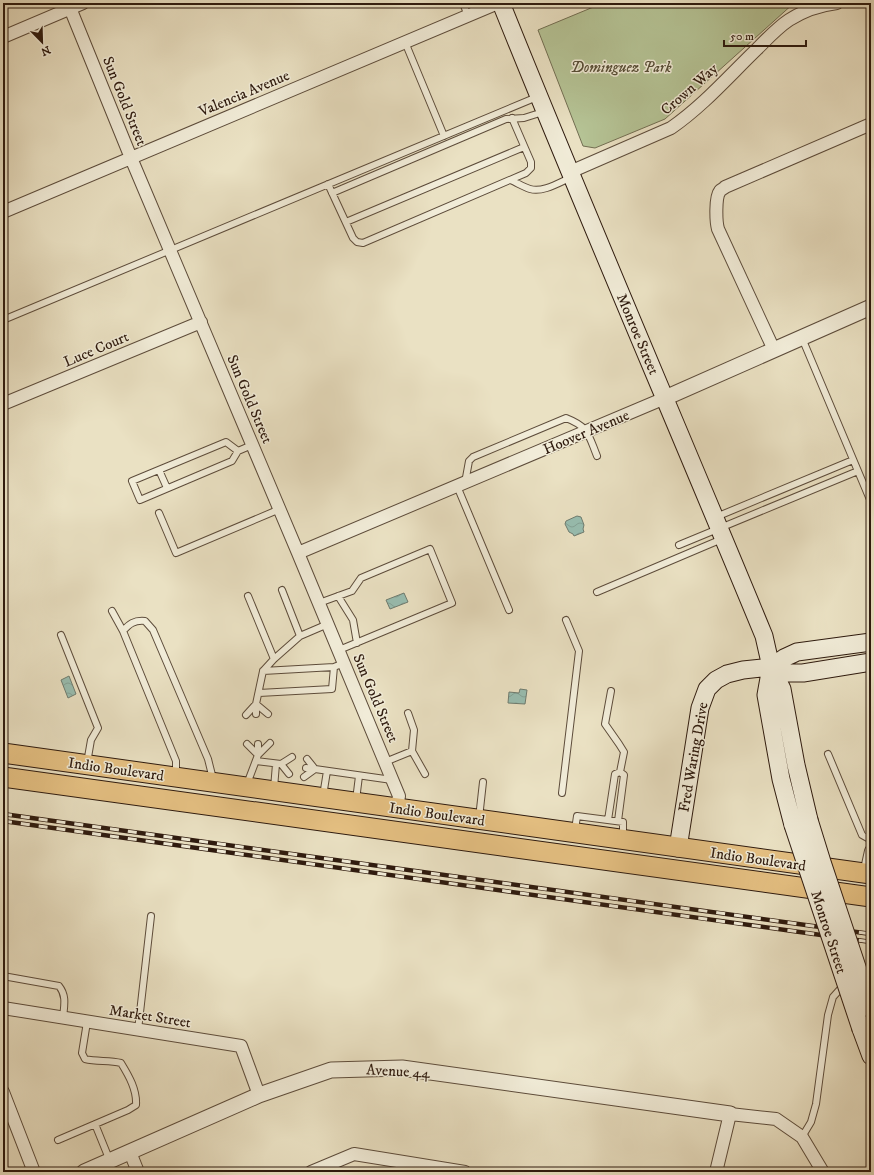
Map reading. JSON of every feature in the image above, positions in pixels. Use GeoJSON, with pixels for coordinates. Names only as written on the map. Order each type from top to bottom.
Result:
{"type":"FeatureCollection","features":[{"type":"Feature","properties":{"kind":"main road","name":"Monroe Street"},"geometry":{"type":"LineString","coordinates":[[499,3],[666,398],[764,636],[771,666],[766,695],[781,779],[822,862],[871,1009]]}},
{"type":"Feature","properties":{"kind":"main road","name":"Fred Waring Drive"},"geometry":{"type":"LineString","coordinates":[[678,848],[700,708],[707,689],[716,680],[727,674],[771,666],[797,652],[871,642]]}},
{"type":"Feature","properties":{"kind":"main road","name":"Fred Waring Drive"},"geometry":{"type":"LineString","coordinates":[[771,666],[787,673],[803,673],[871,662]]}},
{"type":"Feature","properties":{"kind":"main road","name":"Indio Boulevard"},"geometry":{"type":"LineString","coordinates":[[3,753],[869,874]]}},
{"type":"Feature","properties":{"kind":"main road","name":"Indio Boulevard"},"geometry":{"type":"LineString","coordinates":[[3,777],[871,897]]}},
{"type":"Feature","properties":{"kind":"main road"},"geometry":{"type":"LineString","coordinates":[[284,816],[318,811],[375,819],[388,816],[397,808],[412,825],[431,836]]}},
{"type":"Feature","properties":{"kind":"main road","name":"Monroe Street"},"geometry":{"type":"LineString","coordinates":[[801,822],[861,1030],[871,1056]]}},
{"type":"Feature","properties":{"kind":"main road"},"geometry":{"type":"LineString","coordinates":[[560,854],[590,849],[663,859],[672,856],[678,848],[690,863],[707,874]]}},
{"type":"Feature","properties":{"kind":"main road"},"geometry":{"type":"LineString","coordinates":[[707,874],[703,866],[707,861],[759,868],[791,863]]}},
{"type":"Feature","properties":{"kind":"street"},"geometry":{"type":"LineString","coordinates":[[3,37],[69,6],[83,3]]}},
{"type":"Feature","properties":{"kind":"street","name":"Valencia Avenue"},"geometry":{"type":"LineString","coordinates":[[3,212],[499,3]]}},
{"type":"Feature","properties":{"kind":"street","name":"Crown Way"},"geometry":{"type":"LineString","coordinates":[[571,174],[671,128],[697,107],[788,20],[817,7],[837,3]]}},
{"type":"Feature","properties":{"kind":"street","name":"Sun Gold Street"},"geometry":{"type":"LineString","coordinates":[[69,6],[131,158],[339,650],[339,665],[393,780],[399,796],[397,808]]}},
{"type":"Feature","properties":{"kind":"street"},"geometry":{"type":"LineString","coordinates":[[774,350],[718,229],[716,222],[717,196],[725,187],[871,124]]}},
{"type":"Feature","properties":{"kind":"street","name":"Hoover Avenue"},"geometry":{"type":"LineString","coordinates":[[298,553],[666,398],[871,307]]}},
{"type":"Feature","properties":{"kind":"street","name":"Luce Court"},"geometry":{"type":"LineString","coordinates":[[3,404],[201,322]]}},
{"type":"Feature","properties":{"kind":"street"},"geometry":{"type":"LineString","coordinates":[[869,874],[871,852]]}},
{"type":"Feature","properties":{"kind":"street","name":"Market Street"},"geometry":{"type":"LineString","coordinates":[[3,1008],[241,1046],[259,1095]]}},
{"type":"Feature","properties":{"kind":"street","name":"Avenue 44"},"geometry":{"type":"LineString","coordinates":[[84,1172],[259,1095],[331,1070],[402,1068],[730,1114]]}},
{"type":"Feature","properties":{"kind":"street"},"geometry":{"type":"LineString","coordinates":[[3,1092],[34,1172]]}},
{"type":"Feature","properties":{"kind":"street"},"geometry":{"type":"LineString","coordinates":[[716,1172],[730,1114],[776,1119],[802,1137],[822,1172]]}},
{"type":"Feature","properties":{"kind":"street"},"geometry":{"type":"LineString","coordinates":[[130,1152],[138,1172]]}},
{"type":"Feature","properties":{"kind":"street"},"geometry":{"type":"LineString","coordinates":[[311,1172],[354,1154],[465,1172]]}},
{"type":"Feature","properties":{"kind":"lane"},"geometry":{"type":"LineString","coordinates":[[463,3],[468,16]]}},
{"type":"Feature","properties":{"kind":"lane"},"geometry":{"type":"LineString","coordinates":[[405,42],[444,136]]}},
{"type":"Feature","properties":{"kind":"lane"},"geometry":{"type":"LineString","coordinates":[[332,193],[506,119],[524,118],[542,104]]}},
{"type":"Feature","properties":{"kind":"lane"},"geometry":{"type":"LineString","coordinates":[[3,320],[444,136],[542,104]]}},
{"type":"Feature","properties":{"kind":"lane"},"geometry":{"type":"LineString","coordinates":[[328,184],[353,238],[357,242],[363,243],[510,180],[531,168],[531,162],[512,118]]}},
{"type":"Feature","properties":{"kind":"lane"},"geometry":{"type":"LineString","coordinates":[[346,222],[524,147]]}},
{"type":"Feature","properties":{"kind":"lane"},"geometry":{"type":"LineString","coordinates":[[510,180],[531,189],[538,189],[547,188],[571,174]]}},
{"type":"Feature","properties":{"kind":"lane"},"geometry":{"type":"LineString","coordinates":[[802,338],[871,502]]}},
{"type":"Feature","properties":{"kind":"lane"},"geometry":{"type":"LineString","coordinates":[[509,610],[461,484],[469,461],[473,457],[566,418],[578,423],[587,431],[598,456]]}},
{"type":"Feature","properties":{"kind":"lane"},"geometry":{"type":"LineString","coordinates":[[238,451],[226,442],[132,481],[140,500],[232,461],[238,451],[252,445]]}},
{"type":"Feature","properties":{"kind":"lane"},"geometry":{"type":"LineString","coordinates":[[597,592],[853,460]]}},
{"type":"Feature","properties":{"kind":"lane"},"geometry":{"type":"LineString","coordinates":[[159,470],[167,488]]}},
{"type":"Feature","properties":{"kind":"lane"},"geometry":{"type":"LineString","coordinates":[[679,545],[858,471]]}},
{"type":"Feature","properties":{"kind":"lane"},"geometry":{"type":"LineString","coordinates":[[159,513],[176,553],[280,509]]}},
{"type":"Feature","properties":{"kind":"lane"},"geometry":{"type":"LineString","coordinates":[[319,603],[352,591],[362,578],[430,549],[452,602],[339,650]]}},
{"type":"Feature","properties":{"kind":"lane"},"geometry":{"type":"LineString","coordinates":[[282,590],[300,636]]}},
{"type":"Feature","properties":{"kind":"lane"},"geometry":{"type":"LineString","coordinates":[[248,596],[274,659]]}},
{"type":"Feature","properties":{"kind":"lane"},"geometry":{"type":"LineString","coordinates":[[338,596],[353,620],[357,643]]}},
{"type":"Feature","properties":{"kind":"lane"},"geometry":{"type":"LineString","coordinates":[[112,611],[176,761],[176,778]]}},
{"type":"Feature","properties":{"kind":"lane"},"geometry":{"type":"LineString","coordinates":[[122,632],[128,625],[137,620],[145,621],[153,630],[208,759],[213,783]]}},
{"type":"Feature","properties":{"kind":"lane"},"geometry":{"type":"LineString","coordinates":[[562,793],[579,651],[566,620]]}},
{"type":"Feature","properties":{"kind":"lane"},"geometry":{"type":"LineString","coordinates":[[256,714],[256,704],[263,671],[300,636],[328,624]]}},
{"type":"Feature","properties":{"kind":"lane"},"geometry":{"type":"LineString","coordinates":[[61,636],[98,728],[91,740],[86,765]]}},
{"type":"Feature","properties":{"kind":"lane"},"geometry":{"type":"LineString","coordinates":[[259,693],[332,689],[339,665],[263,671]]}},
{"type":"Feature","properties":{"kind":"lane"},"geometry":{"type":"LineString","coordinates":[[611,691],[605,724],[624,752],[620,772]]}},
{"type":"Feature","properties":{"kind":"lane"},"geometry":{"type":"LineString","coordinates":[[256,704],[268,714]]}},
{"type":"Feature","properties":{"kind":"lane"},"geometry":{"type":"LineString","coordinates":[[246,715],[256,704]]}},
{"type":"Feature","properties":{"kind":"lane"},"geometry":{"type":"LineString","coordinates":[[408,713],[414,730],[412,750],[425,774]]}},
{"type":"Feature","properties":{"kind":"lane"},"geometry":{"type":"LineString","coordinates":[[257,758],[270,743]]}},
{"type":"Feature","properties":{"kind":"lane"},"geometry":{"type":"LineString","coordinates":[[247,744],[257,758],[291,766]]}},
{"type":"Feature","properties":{"kind":"lane"},"geometry":{"type":"LineString","coordinates":[[246,787],[257,758],[258,744]]}},
{"type":"Feature","properties":{"kind":"lane"},"geometry":{"type":"LineString","coordinates":[[385,762],[412,750]]}},
{"type":"Feature","properties":{"kind":"lane"},"geometry":{"type":"LineString","coordinates":[[828,754],[862,834],[871,840]]}},
{"type":"Feature","properties":{"kind":"lane"},"geometry":{"type":"LineString","coordinates":[[278,764],[292,757]]}},
{"type":"Feature","properties":{"kind":"lane"},"geometry":{"type":"LineString","coordinates":[[307,759],[315,769]]}},
{"type":"Feature","properties":{"kind":"lane"},"geometry":{"type":"LineString","coordinates":[[278,764],[289,774]]}},
{"type":"Feature","properties":{"kind":"lane"},"geometry":{"type":"LineString","coordinates":[[273,791],[278,764]]}},
{"type":"Feature","properties":{"kind":"lane"},"geometry":{"type":"LineString","coordinates":[[306,768],[393,780]]}},
{"type":"Feature","properties":{"kind":"lane"},"geometry":{"type":"LineString","coordinates":[[304,777],[315,769]]}},
{"type":"Feature","properties":{"kind":"lane"},"geometry":{"type":"LineString","coordinates":[[323,798],[326,771]]}},
{"type":"Feature","properties":{"kind":"lane"},"geometry":{"type":"LineString","coordinates":[[608,820],[615,774],[620,772]]}},
{"type":"Feature","properties":{"kind":"lane"},"geometry":{"type":"LineString","coordinates":[[618,821],[624,775],[620,772]]}},
{"type":"Feature","properties":{"kind":"lane"},"geometry":{"type":"LineString","coordinates":[[355,802],[359,776]]}},
{"type":"Feature","properties":{"kind":"lane"},"geometry":{"type":"LineString","coordinates":[[479,820],[483,782]]}},
{"type":"Feature","properties":{"kind":"lane"},"geometry":{"type":"LineString","coordinates":[[574,833],[577,816],[618,821],[623,822],[622,840]]}},
{"type":"Feature","properties":{"kind":"lane"},"geometry":{"type":"LineString","coordinates":[[138,1030],[151,916]]}},
{"type":"Feature","properties":{"kind":"lane"},"geometry":{"type":"LineString","coordinates":[[3,976],[59,986],[65,998],[63,1018]]}},
{"type":"Feature","properties":{"kind":"lane"},"geometry":{"type":"LineString","coordinates":[[802,1137],[811,1122],[816,1104],[828,1015],[833,997],[842,987],[854,984],[871,983]]}},
{"type":"Feature","properties":{"kind":"lane"},"geometry":{"type":"LineString","coordinates":[[58,1140],[128,1110],[136,1105],[136,1096],[127,1073],[121,1063],[111,1060],[92,1061],[85,1059],[82,1053],[87,1022]]}},
{"type":"Feature","properties":{"kind":"lane"},"geometry":{"type":"LineString","coordinates":[[95,1124],[110,1161]]}},
{"type":"Feature","properties":{"kind":"green space","name":"Dominguez Park"},"geometry":{"type":"Polygon","coordinates":[[[603,3],[794,3],[665,119],[595,148],[583,146],[538,30],[603,3]]]}},
{"type":"Feature","properties":{"kind":"water"},"geometry":{"type":"Polygon","coordinates":[[[577,516],[581,517],[584,525],[584,532],[574,536],[569,532],[565,524],[566,521],[577,516]]]}},
{"type":"Feature","properties":{"kind":"water"},"geometry":{"type":"Polygon","coordinates":[[[404,593],[408,602],[390,609],[386,600],[404,593]]]}},
{"type":"Feature","properties":{"kind":"water"},"geometry":{"type":"Polygon","coordinates":[[[69,676],[76,694],[68,698],[61,680],[69,676]]]}},
{"type":"Feature","properties":{"kind":"water"},"geometry":{"type":"Polygon","coordinates":[[[520,689],[527,690],[525,704],[508,703],[509,692],[519,693],[520,689]]]}},
{"type":"Feature","properties":{"kind":"railway"},"geometry":{"type":"LineString","coordinates":[[3,814],[871,934]]}},
{"type":"Feature","properties":{"kind":"railway"},"geometry":{"type":"LineString","coordinates":[[3,821],[871,942]]}}]}
